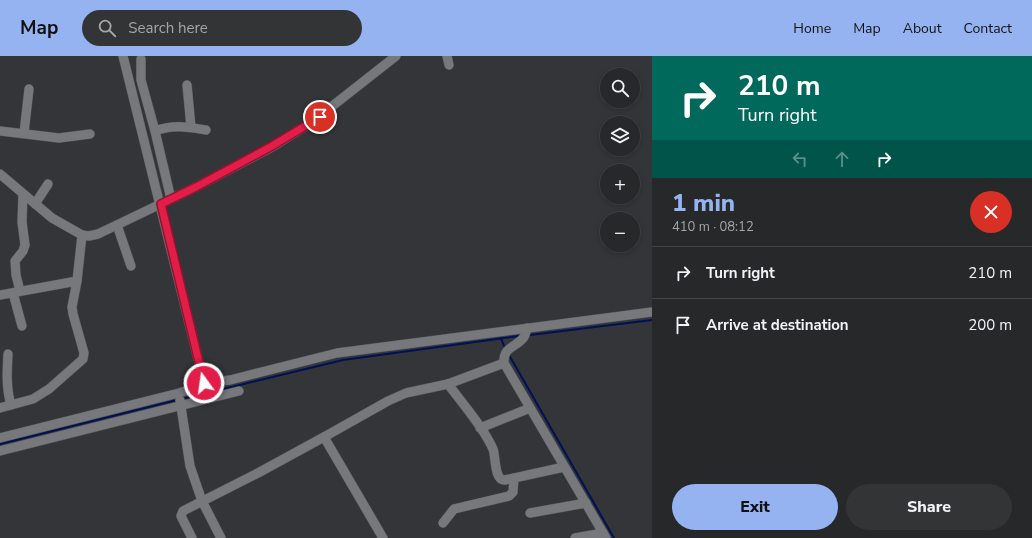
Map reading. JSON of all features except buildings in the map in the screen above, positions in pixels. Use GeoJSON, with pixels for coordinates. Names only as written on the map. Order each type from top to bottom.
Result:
{"type":"FeatureCollection","features":[{"type":"Feature","properties":{"kind":"street"},"geometry":{"type":"LineString","coordinates":[[123,56],[166,201]]}},
{"type":"Feature","properties":{"kind":"street"},"geometry":{"type":"LineString","coordinates":[[0,174],[56,220],[82,235],[89,236],[98,234],[166,201],[272,146],[312,122],[396,56]]}},
{"type":"Feature","properties":{"kind":"street"},"geometry":{"type":"LineString","coordinates":[[141,59],[141,80],[155,131],[166,201],[204,383]]}},
{"type":"Feature","properties":{"kind":"street"},"geometry":{"type":"LineString","coordinates":[[187,85],[191,127]]}},
{"type":"Feature","properties":{"kind":"street"},"geometry":{"type":"LineString","coordinates":[[24,133],[29,89]]}},
{"type":"Feature","properties":{"kind":"street"},"geometry":{"type":"LineString","coordinates":[[155,131],[169,126],[191,127],[206,130]]}},
{"type":"Feature","properties":{"kind":"street"},"geometry":{"type":"LineString","coordinates":[[0,131],[59,138],[90,134]]}},
{"type":"Feature","properties":{"kind":"street"},"geometry":{"type":"LineString","coordinates":[[35,204],[48,184]]}},
{"type":"Feature","properties":{"kind":"street"},"geometry":{"type":"LineString","coordinates":[[22,326],[16,292],[15,261],[23,251],[25,245],[22,222],[23,194]]}},
{"type":"Feature","properties":{"kind":"street"},"geometry":{"type":"LineString","coordinates":[[117,225],[131,266]]}},
{"type":"Feature","properties":{"kind":"street"},"geometry":{"type":"LineString","coordinates":[[0,408],[33,399],[49,389],[84,356],[72,307],[77,281],[82,235]]}},
{"type":"Feature","properties":{"kind":"street"},"geometry":{"type":"LineString","coordinates":[[0,295],[77,281]]}},
{"type":"Feature","properties":{"kind":"street"},"geometry":{"type":"LineString","coordinates":[[1,435],[179,393],[195,388],[204,383],[230,380],[337,353],[652,312]]}},
{"type":"Feature","properties":{"kind":"street"},"geometry":{"type":"LineString","coordinates":[[527,328],[523,338],[506,351],[504,364],[605,536],[575,538]]}},
{"type":"Feature","properties":{"kind":"street"},"geometry":{"type":"LineString","coordinates":[[8,354],[8,392],[11,405]]}},
{"type":"Feature","properties":{"kind":"street"},"geometry":{"type":"LineString","coordinates":[[192,538],[182,519],[181,513],[183,510],[258,473],[388,401],[406,393],[448,384],[504,364]]}},
{"type":"Feature","properties":{"kind":"street"},"geometry":{"type":"LineString","coordinates":[[448,384],[480,428],[493,449],[499,479],[514,478],[564,467]]}},
{"type":"Feature","properties":{"kind":"street"},"geometry":{"type":"LineString","coordinates":[[0,451],[239,391]]}},
{"type":"Feature","properties":{"kind":"street"},"geometry":{"type":"LineString","coordinates":[[179,393],[190,466],[202,501],[221,538]]}},
{"type":"Feature","properties":{"kind":"street"},"geometry":{"type":"LineString","coordinates":[[480,428],[530,408]]}},
{"type":"Feature","properties":{"kind":"street"},"geometry":{"type":"LineString","coordinates":[[324,437],[383,538]]}},
{"type":"Feature","properties":{"kind":"street"},"geometry":{"type":"LineString","coordinates":[[443,523],[454,509],[509,496],[513,492],[514,478]]}},
{"type":"Feature","properties":{"kind":"street"},"geometry":{"type":"LineString","coordinates":[[530,513],[586,503]]}},
{"type":"Feature","properties":{"kind":"waterway"},"geometry":{"type":"LineString","coordinates":[[530,335],[652,320]]}},
{"type":"Feature","properties":{"kind":"waterway"},"geometry":{"type":"LineString","coordinates":[[182,399],[343,360],[519,336]]}},
{"type":"Feature","properties":{"kind":"waterway"},"geometry":{"type":"LineString","coordinates":[[501,338],[504,346]]}},
{"type":"Feature","properties":{"kind":"waterway"},"geometry":{"type":"LineString","coordinates":[[509,355],[614,538]]}},
{"type":"Feature","properties":{"kind":"waterway"},"geometry":{"type":"LineString","coordinates":[[0,444],[177,400]]}},
{"type":"Feature","properties":{"kind":"route"},"geometry":{"type":"LineString","coordinates":[[204,383],[161,204],[272,146],[320,117]]}}]}
